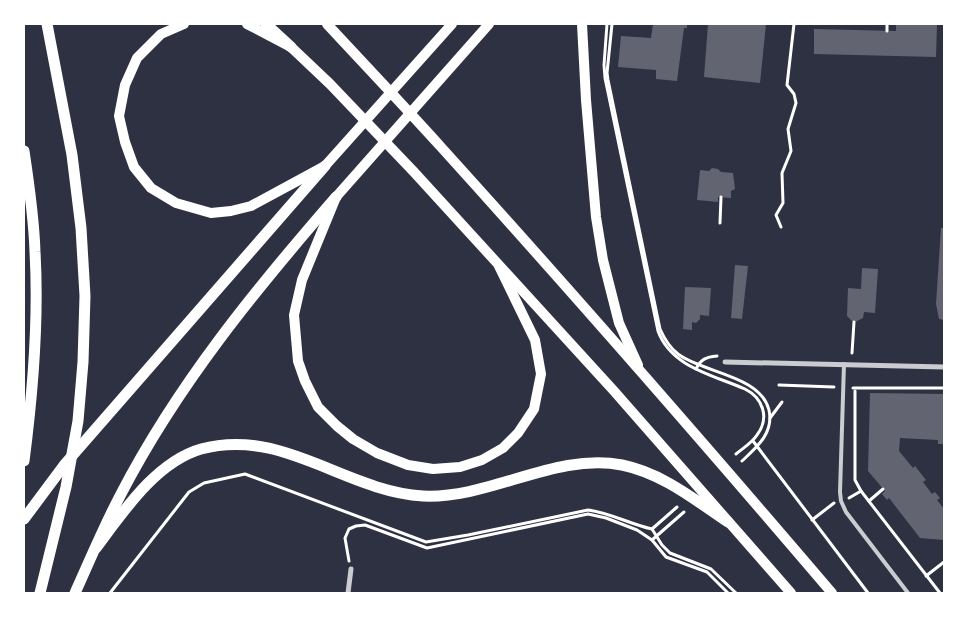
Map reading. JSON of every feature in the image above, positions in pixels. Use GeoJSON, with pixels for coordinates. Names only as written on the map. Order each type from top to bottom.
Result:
{"type":"FeatureCollection","features":[{"type":"Feature","properties":{"kind":"main road"},"geometry":{"type":"LineString","coordinates":[[40,593],[66,487],[78,421],[83,362],[85,296],[81,228],[72,155],[47,24]]}},
{"type":"Feature","properties":{"kind":"main road"},"geometry":{"type":"LineString","coordinates":[[184,24],[161,34],[137,58],[125,85],[119,116],[125,142],[134,167],[151,188],[176,203],[194,209],[212,213],[231,211],[251,206],[325,166]]}},
{"type":"Feature","properties":{"kind":"main road"},"geometry":{"type":"LineString","coordinates":[[247,24],[291,47]]}},
{"type":"Feature","properties":{"kind":"main road"},"geometry":{"type":"LineString","coordinates":[[266,24],[330,84],[414,172],[614,391],[791,593]]}},
{"type":"Feature","properties":{"kind":"main road"},"geometry":{"type":"LineString","coordinates":[[327,24],[441,147],[738,483],[832,593]]}},
{"type":"Feature","properties":{"kind":"main road"},"geometry":{"type":"LineString","coordinates":[[24,519],[65,464],[325,166],[452,24]]}},
{"type":"Feature","properties":{"kind":"main road"},"geometry":{"type":"LineString","coordinates":[[75,593],[121,494],[184,390],[232,321],[273,269],[489,24]]}},
{"type":"Feature","properties":{"kind":"main road"},"geometry":{"type":"LineString","coordinates":[[582,24],[596,218],[603,260],[620,323],[642,375]]}},
{"type":"Feature","properties":{"kind":"main road"},"geometry":{"type":"LineString","coordinates":[[24,153],[36,251],[37,308],[30,416],[24,461]]}},
{"type":"Feature","properties":{"kind":"main road"},"geometry":{"type":"LineString","coordinates":[[336,197],[302,280],[294,315],[298,361],[318,406],[336,426],[353,439],[390,459],[408,465],[433,469],[460,467],[482,460],[503,448],[518,433],[534,409],[541,374],[536,340],[499,266]]}},
{"type":"Feature","properties":{"kind":"main road"},"geometry":{"type":"LineString","coordinates":[[96,548],[125,511],[162,470],[178,459],[199,450],[218,445],[239,443],[259,445],[283,451],[386,490],[424,496],[452,495],[480,490],[582,463],[602,462],[624,465],[661,478],[728,522]]}},
{"type":"Feature","properties":{"kind":"street"},"geometry":{"type":"LineString","coordinates":[[725,362],[944,367]]}},
{"type":"Feature","properties":{"kind":"street"},"geometry":{"type":"LineString","coordinates":[[348,593],[351,569]]}},
{"type":"Feature","properties":{"kind":"lane"},"geometry":{"type":"LineString","coordinates":[[844,364],[841,501],[846,512],[908,593]]}},
{"type":"Feature","properties":{"kind":"path"},"geometry":{"type":"LineString","coordinates":[[607,24],[605,78],[659,336],[669,351],[681,362],[745,389],[757,397],[762,407],[764,418],[761,429],[753,441],[736,454]]}},
{"type":"Feature","properties":{"kind":"path"},"geometry":{"type":"LineString","coordinates":[[612,24],[608,80],[658,322],[663,336],[672,348],[683,357],[755,389],[767,404],[770,418],[768,432],[758,447],[742,461]]}},
{"type":"Feature","properties":{"kind":"path"},"geometry":{"type":"LineString","coordinates":[[781,227],[776,215],[783,203],[782,173],[791,151],[788,129],[796,103],[794,94],[787,85],[794,24]]}},
{"type":"Feature","properties":{"kind":"path"},"geometry":{"type":"LineString","coordinates":[[887,24],[887,31]]}},
{"type":"Feature","properties":{"kind":"path"},"geometry":{"type":"LineString","coordinates":[[720,223],[721,197]]}},
{"type":"Feature","properties":{"kind":"path"},"geometry":{"type":"LineString","coordinates":[[852,353],[854,322]]}},
{"type":"Feature","properties":{"kind":"path"},"geometry":{"type":"LineString","coordinates":[[696,369],[702,360],[710,356],[720,356],[725,362]]}},
{"type":"Feature","properties":{"kind":"path"},"geometry":{"type":"LineString","coordinates":[[780,385],[842,388],[944,388]]}},
{"type":"Feature","properties":{"kind":"path"},"geometry":{"type":"LineString","coordinates":[[770,418],[782,402]]}},
{"type":"Feature","properties":{"kind":"path"},"geometry":{"type":"LineString","coordinates":[[753,441],[868,593]]}},
{"type":"Feature","properties":{"kind":"path"},"geometry":{"type":"LineString","coordinates":[[110,593],[189,492],[204,483],[245,474],[426,542],[588,510],[604,512],[652,529],[670,553],[711,568],[736,593]]}},
{"type":"Feature","properties":{"kind":"path"},"geometry":{"type":"LineString","coordinates":[[869,501],[883,489]]}},
{"type":"Feature","properties":{"kind":"path"},"geometry":{"type":"LineString","coordinates":[[861,491],[940,593]]}},
{"type":"Feature","properties":{"kind":"path"},"geometry":{"type":"LineString","coordinates":[[652,529],[677,507]]}},
{"type":"Feature","properties":{"kind":"path"},"geometry":{"type":"LineString","coordinates":[[652,540],[684,512]]}},
{"type":"Feature","properties":{"kind":"path"},"geometry":{"type":"LineString","coordinates":[[812,520],[822,512]]}},
{"type":"Feature","properties":{"kind":"path"},"geometry":{"type":"LineString","coordinates":[[351,569],[345,538],[349,529],[356,526],[365,526],[427,548],[588,514],[606,518],[637,530],[652,540],[666,557],[707,572],[728,593]]}},
{"type":"Feature","properties":{"kind":"path"},"geometry":{"type":"LineString","coordinates":[[926,576],[944,562]]}},
{"type":"Feature","properties":{"kind":"building"},"geometry":{"type":"Polygon","coordinates":[[[653,24],[687,24],[687,28],[684,28],[677,81],[656,79],[656,70],[618,67],[621,36],[651,38],[653,24]]]}},
{"type":"Feature","properties":{"kind":"building"},"geometry":{"type":"Polygon","coordinates":[[[708,24],[766,24],[760,83],[704,77],[708,24]]]}},
{"type":"Feature","properties":{"kind":"building"},"geometry":{"type":"Polygon","coordinates":[[[896,24],[937,24],[936,57],[814,54],[814,29],[896,31],[896,24]]]}},
{"type":"Feature","properties":{"kind":"building"},"geometry":{"type":"Polygon","coordinates":[[[712,168],[718,169],[721,172],[733,173],[735,189],[731,191],[731,198],[718,197],[718,202],[697,200],[700,170],[709,171],[712,168]]]}},
{"type":"Feature","properties":{"kind":"building"},"geometry":{"type":"Polygon","coordinates":[[[941,228],[944,228],[944,320],[939,319],[936,304],[941,228]]]}},
{"type":"Feature","properties":{"kind":"building"},"geometry":{"type":"Polygon","coordinates":[[[735,265],[748,266],[742,319],[731,318],[735,265]]]}},
{"type":"Feature","properties":{"kind":"building"},"geometry":{"type":"Polygon","coordinates":[[[862,268],[878,269],[875,313],[864,312],[863,318],[855,322],[847,316],[848,288],[861,289],[862,268]]]}},
{"type":"Feature","properties":{"kind":"building"},"geometry":{"type":"Polygon","coordinates":[[[685,287],[711,288],[709,316],[700,315],[700,319],[696,323],[692,322],[692,330],[683,329],[685,287]]]}},
{"type":"Feature","properties":{"kind":"building"},"geometry":{"type":"Polygon","coordinates":[[[870,393],[944,394],[944,444],[938,444],[938,440],[900,438],[899,451],[926,480],[923,482],[932,494],[935,492],[940,498],[937,500],[944,509],[944,540],[920,538],[889,498],[887,500],[882,494],[885,491],[868,471],[870,393]]]}}]}
